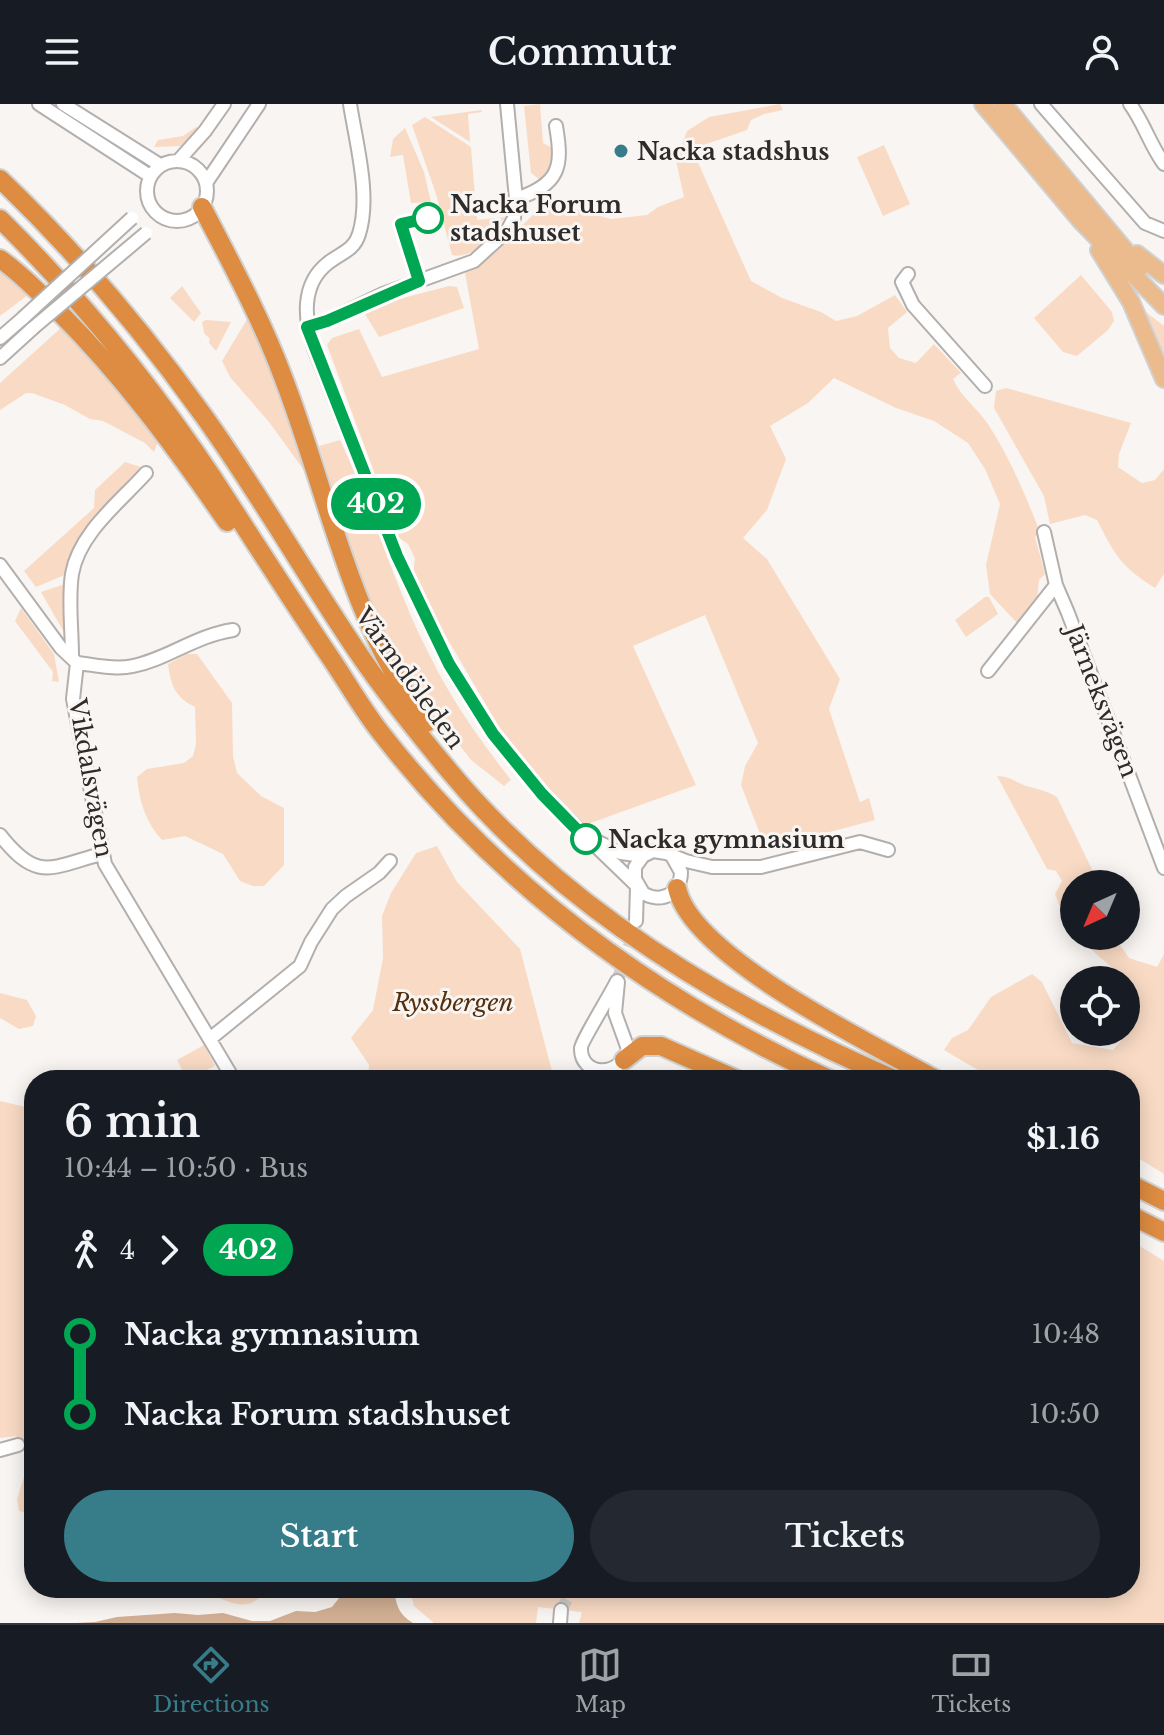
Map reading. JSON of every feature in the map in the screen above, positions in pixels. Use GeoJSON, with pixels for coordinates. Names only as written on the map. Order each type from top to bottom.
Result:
{"type":"FeatureCollection","features":[{"type":"Feature","properties":{"kind":"highway","name":"Värmdöleden"},"geometry":{"type":"LineString","coordinates":[[0,179],[82,263],[136,326],[204,416],[364,662],[452,774],[492,817],[562,881],[651,948],[775,1023],[874,1070]]}},
{"type":"Feature","properties":{"kind":"highway"},"geometry":{"type":"LineString","coordinates":[[202,207],[242,282],[284,378],[351,585],[380,649],[417,711],[492,817]]}},
{"type":"Feature","properties":{"kind":"highway"},"geometry":{"type":"LineString","coordinates":[[0,219],[113,341],[169,414],[379,731]]}},
{"type":"Feature","properties":{"kind":"highway"},"geometry":{"type":"LineString","coordinates":[[0,259],[16,270],[90,343],[143,404],[316,652],[421,783],[510,873],[557,914],[639,974],[709,1019],[809,1070]]}},
{"type":"Feature","properties":{"kind":"highway"},"geometry":{"type":"LineString","coordinates":[[679,884],[683,902],[704,928],[761,979],[920,1070]]}},
{"type":"Feature","properties":{"kind":"highway"},"geometry":{"type":"LineString","coordinates":[[624,1060],[642,1046],[661,1046],[715,1070]]}},
{"type":"Feature","properties":{"kind":"highway"},"geometry":{"type":"LineString","coordinates":[[1140,1189],[1164,1201]]}},
{"type":"Feature","properties":{"kind":"highway"},"geometry":{"type":"LineString","coordinates":[[1140,1220],[1164,1232]]}},
{"type":"Feature","properties":{"kind":"main road"},"geometry":{"type":"LineString","coordinates":[[983,104],[1081,221],[1164,306]]}},
{"type":"Feature","properties":{"kind":"main road"},"geometry":{"type":"LineString","coordinates":[[1003,104],[1101,224],[1164,292]]}},
{"type":"Feature","properties":{"kind":"main road"},"geometry":{"type":"LineString","coordinates":[[1081,221],[1131,302],[1164,379]]}},
{"type":"Feature","properties":{"kind":"main road"},"geometry":{"type":"LineString","coordinates":[[1101,224],[1164,275]]}},
{"type":"Feature","properties":{"kind":"street"},"geometry":{"type":"LineString","coordinates":[[39,104],[150,176]]}},
{"type":"Feature","properties":{"kind":"street"},"geometry":{"type":"LineString","coordinates":[[63,104],[160,165]]}},
{"type":"Feature","properties":{"kind":"street"},"geometry":{"type":"LineString","coordinates":[[169,220],[158,215],[148,199],[150,176],[160,165],[179,160],[224,104]]}},
{"type":"Feature","properties":{"kind":"street"},"geometry":{"type":"LineString","coordinates":[[206,183],[259,104]]}},
{"type":"Feature","properties":{"kind":"street"},"geometry":{"type":"LineString","coordinates":[[350,104],[364,205],[358,237],[348,252],[330,261],[318,273],[307,296],[307,327],[397,556],[452,669],[493,734],[542,794],[646,895],[660,898]]}},
{"type":"Feature","properties":{"kind":"street"},"geometry":{"type":"LineString","coordinates":[[307,327],[404,286],[474,261],[507,231],[514,218],[516,199],[507,104]]}},
{"type":"Feature","properties":{"kind":"street"},"geometry":{"type":"LineString","coordinates":[[1041,104],[1145,223],[1164,231]]}},
{"type":"Feature","properties":{"kind":"street"},"geometry":{"type":"LineString","coordinates":[[1130,104],[1164,164]]}},
{"type":"Feature","properties":{"kind":"street"},"geometry":{"type":"LineString","coordinates":[[516,199],[540,188],[556,172],[561,155],[556,126]]}},
{"type":"Feature","properties":{"kind":"street"},"geometry":{"type":"LineString","coordinates":[[0,358],[146,233],[169,220],[188,219],[202,207],[207,196],[206,183],[196,167],[179,160]]}},
{"type":"Feature","properties":{"kind":"street"},"geometry":{"type":"LineString","coordinates":[[0,338],[132,218],[148,199]]}},
{"type":"Feature","properties":{"kind":"street"},"geometry":{"type":"LineString","coordinates":[[908,274],[902,282],[913,305],[985,386]]}},
{"type":"Feature","properties":{"kind":"street","name":"Vikdalsvägen"},"geometry":{"type":"LineString","coordinates":[[146,473],[96,527],[82,546],[75,563],[71,577],[75,659],[73,699],[101,854],[112,878],[229,1070]]}},
{"type":"Feature","properties":{"kind":"street","name":"Järneksvägen"},"geometry":{"type":"LineString","coordinates":[[1044,532],[1056,585],[1164,868]]}},
{"type":"Feature","properties":{"kind":"street"},"geometry":{"type":"LineString","coordinates":[[0,565],[61,648],[75,659],[115,668],[133,666],[210,633],[233,630]]}},
{"type":"Feature","properties":{"kind":"street"},"geometry":{"type":"LineString","coordinates":[[988,671],[1056,585]]}},
{"type":"Feature","properties":{"kind":"street"},"geometry":{"type":"LineString","coordinates":[[576,829],[621,853],[643,856],[660,851],[712,867],[761,867],[860,842],[888,850]]}},
{"type":"Feature","properties":{"kind":"street"},"geometry":{"type":"LineString","coordinates":[[0,835],[23,861],[45,869],[101,854]]}},
{"type":"Feature","properties":{"kind":"street"},"geometry":{"type":"LineString","coordinates":[[643,856],[634,870],[638,922],[660,898],[670,894],[692,873],[712,867]]}},
{"type":"Feature","properties":{"kind":"street"},"geometry":{"type":"LineString","coordinates":[[672,856],[680,866],[679,884]]}},
{"type":"Feature","properties":{"kind":"street"},"geometry":{"type":"LineString","coordinates":[[211,1038],[300,966],[332,909],[390,861]]}},
{"type":"Feature","properties":{"kind":"street"},"geometry":{"type":"LineString","coordinates":[[594,1070],[582,1055],[582,1043],[618,981],[614,1005],[616,1019],[627,1044],[623,1070]]}},
{"type":"Feature","properties":{"kind":"street"},"geometry":{"type":"LineString","coordinates":[[589,1065],[607,1070],[624,1060]]}},
{"type":"Feature","properties":{"kind":"street"},"geometry":{"type":"LineString","coordinates":[[0,1450],[18,1445]]}},
{"type":"Feature","properties":{"kind":"green space"},"geometry":{"type":"Polygon","coordinates":[[[540,104],[543,143],[556,150],[553,163],[540,180],[531,173],[524,106],[540,104]]]}},
{"type":"Feature","properties":{"kind":"green space"},"geometry":{"type":"Polygon","coordinates":[[[780,104],[783,110],[751,120],[747,130],[692,149],[751,281],[836,321],[857,316],[895,295],[907,312],[888,328],[890,348],[899,358],[916,363],[934,344],[961,373],[953,379],[996,437],[1029,504],[1040,532],[1035,537],[1045,574],[1039,580],[1037,599],[1017,623],[990,594],[986,565],[1000,504],[985,469],[968,443],[934,421],[896,408],[834,378],[808,403],[770,426],[786,459],[767,510],[743,538],[767,559],[840,679],[829,709],[860,802],[869,798],[875,820],[766,849],[741,785],[745,766],[758,743],[705,615],[633,646],[696,785],[585,825],[548,788],[499,727],[430,609],[413,575],[415,558],[408,544],[398,537],[327,345],[332,338],[359,329],[382,377],[479,349],[465,273],[476,268],[548,201],[611,219],[647,215],[684,197],[676,161],[687,131],[709,117],[780,104]]]}},
{"type":"Feature","properties":{"kind":"green space"},"geometry":{"type":"Polygon","coordinates":[[[481,110],[468,114],[470,142],[431,117],[481,110]]]}},
{"type":"Feature","properties":{"kind":"green space"},"geometry":{"type":"Polygon","coordinates":[[[425,117],[471,147],[477,220],[505,217],[489,238],[468,254],[452,255],[436,194],[412,125],[425,117]]]}},
{"type":"Feature","properties":{"kind":"green space"},"geometry":{"type":"Polygon","coordinates":[[[196,127],[201,130],[180,146],[154,147],[158,140],[183,136],[196,127]]]}},
{"type":"Feature","properties":{"kind":"green space"},"geometry":{"type":"Polygon","coordinates":[[[405,128],[424,172],[431,202],[411,203],[403,155],[390,157],[393,139],[405,128]]]}},
{"type":"Feature","properties":{"kind":"green space"},"geometry":{"type":"Polygon","coordinates":[[[884,145],[910,204],[883,216],[857,157],[884,145]]]}},
{"type":"Feature","properties":{"kind":"green space"},"geometry":{"type":"Polygon","coordinates":[[[0,266],[32,292],[0,316],[0,266]]]}},
{"type":"Feature","properties":{"kind":"green space"},"geometry":{"type":"Polygon","coordinates":[[[1081,275],[1112,312],[1114,321],[1108,330],[1077,356],[1063,352],[1034,318],[1081,275]]]}},
{"type":"Feature","properties":{"kind":"green space"},"geometry":{"type":"Polygon","coordinates":[[[182,286],[201,313],[194,322],[170,298],[182,286]]]}},
{"type":"Feature","properties":{"kind":"green space"},"geometry":{"type":"Polygon","coordinates":[[[449,286],[457,287],[464,308],[379,337],[365,314],[392,301],[449,286]]]}},
{"type":"Feature","properties":{"kind":"green space"},"geometry":{"type":"Polygon","coordinates":[[[1142,309],[1164,326],[1164,367],[1142,309]]]}},
{"type":"Feature","properties":{"kind":"green space"},"geometry":{"type":"Polygon","coordinates":[[[249,316],[263,346],[306,473],[269,422],[230,377],[222,361],[249,316]]]}},
{"type":"Feature","properties":{"kind":"green space"},"geometry":{"type":"Polygon","coordinates":[[[202,322],[231,322],[216,351],[204,333],[202,322]]]}},
{"type":"Feature","properties":{"kind":"green space"},"geometry":{"type":"Polygon","coordinates":[[[63,326],[158,441],[154,452],[145,443],[103,421],[90,419],[65,405],[32,393],[26,393],[0,410],[0,383],[63,326]]]}},
{"type":"Feature","properties":{"kind":"green space"},"geometry":{"type":"Polygon","coordinates":[[[1006,388],[1131,423],[1119,454],[1118,467],[1142,483],[1155,480],[1164,469],[1164,574],[1155,588],[1120,559],[1097,520],[1085,515],[1050,524],[1044,496],[994,408],[996,391],[1006,388]]]}},
{"type":"Feature","properties":{"kind":"green space"},"geometry":{"type":"Polygon","coordinates":[[[340,440],[417,630],[457,704],[511,780],[504,786],[471,760],[405,675],[382,635],[361,582],[319,446],[340,440]]]}},
{"type":"Feature","properties":{"kind":"green space"},"geometry":{"type":"Polygon","coordinates":[[[125,462],[144,468],[67,574],[36,587],[24,571],[94,508],[95,490],[125,462]]]}},
{"type":"Feature","properties":{"kind":"green space"},"geometry":{"type":"Polygon","coordinates":[[[68,583],[66,633],[65,634],[41,592],[68,583]]]}},
{"type":"Feature","properties":{"kind":"green space"},"geometry":{"type":"Polygon","coordinates":[[[989,597],[998,614],[966,637],[955,620],[989,597]]]}},
{"type":"Feature","properties":{"kind":"green space"},"geometry":{"type":"Polygon","coordinates":[[[21,608],[54,654],[59,682],[52,681],[53,672],[15,621],[21,608]]]}},
{"type":"Feature","properties":{"kind":"green space"},"geometry":{"type":"Polygon","coordinates":[[[187,654],[197,654],[232,703],[233,756],[237,773],[261,796],[284,808],[284,865],[264,886],[240,881],[223,854],[185,836],[162,840],[144,811],[137,777],[147,769],[184,763],[193,756],[196,744],[195,707],[175,690],[168,664],[187,654]]]}},
{"type":"Feature","properties":{"kind":"green space"},"geometry":{"type":"Polygon","coordinates":[[[997,776],[1057,797],[1092,870],[1060,870],[1060,878],[1056,871],[1047,869],[997,776]]]}},
{"type":"Feature","properties":{"kind":"green space","name":"Ryssbergen"},"geometry":{"type":"Polygon","coordinates":[[[437,846],[457,882],[520,949],[552,1070],[369,1070],[369,1065],[351,1038],[373,1010],[383,958],[382,916],[391,893],[416,853],[437,846]]]}},
{"type":"Feature","properties":{"kind":"green space"},"geometry":{"type":"Polygon","coordinates":[[[1060,885],[1060,906],[1055,894],[1060,885]]]}},
{"type":"Feature","properties":{"kind":"green space"},"geometry":{"type":"Polygon","coordinates":[[[1092,950],[1124,950],[1129,958],[1157,967],[1164,954],[1164,1174],[1140,1159],[1140,1070],[978,1070],[944,1050],[952,1038],[968,1030],[991,997],[1032,974],[1042,982],[1060,1019],[1060,1046],[1113,1050],[1117,1046],[1140,1046],[1140,966],[1110,966],[1092,950]]]}},
{"type":"Feature","properties":{"kind":"green space"},"geometry":{"type":"Polygon","coordinates":[[[0,993],[27,1000],[36,1016],[33,1026],[19,1029],[0,1018],[0,993]]]}},
{"type":"Feature","properties":{"kind":"green space"},"geometry":{"type":"Polygon","coordinates":[[[204,1045],[215,1066],[207,1070],[182,1070],[177,1060],[204,1045]]]}},
{"type":"Feature","properties":{"kind":"green space"},"geometry":{"type":"Polygon","coordinates":[[[0,1101],[24,1107],[24,1446],[16,1436],[0,1438],[0,1101]]]}},
{"type":"Feature","properties":{"kind":"green space"},"geometry":{"type":"Polygon","coordinates":[[[1140,1246],[1164,1261],[1164,1623],[579,1623],[582,1612],[538,1607],[536,1623],[434,1623],[414,1606],[412,1598],[1140,1598],[1140,1246]]]}},
{"type":"Feature","properties":{"kind":"green space"},"geometry":{"type":"Polygon","coordinates":[[[24,1477],[24,1512],[19,1511],[17,1499],[24,1477]]]}},
{"type":"Feature","properties":{"kind":"green space"},"geometry":{"type":"Polygon","coordinates":[[[220,1598],[259,1598],[249,1604],[220,1598]]]}},
{"type":"Feature","properties":{"kind":"shaded area"},"geometry":{"type":"Polygon","coordinates":[[[339,1598],[396,1598],[404,1616],[413,1623],[76,1623],[175,1613],[223,1613],[252,1621],[270,1621],[296,1611],[315,1612],[332,1607],[339,1598]]]}},
{"type":"Feature","properties":{"kind":"tunnel"},"geometry":{"type":"LineString","coordinates":[[617,981],[634,932]]}},
{"type":"Feature","properties":{"kind":"tunnel"},"geometry":{"type":"LineString","coordinates":[[561,1610],[568,1598]]}},
{"type":"Feature","properties":{"kind":"bus line","name":"402"},"geometry":{"type":"LineString","coordinates":[[428,218],[401,224],[419,281],[307,327],[397,556],[449,664],[493,734],[542,794],[586,839]]}},
{"type":"Feature","properties":{"kind":"place","name":"Nacka stadshus"},"geometry":{"type":"Point","coordinates":[621,151]}},
{"type":"Feature","properties":{"kind":"place","name":"Nacka Forum stadshuset"},"geometry":{"type":"Point","coordinates":[428,218]}},
{"type":"Feature","properties":{"kind":"place","name":"Nacka gymnasium"},"geometry":{"type":"Point","coordinates":[586,839]}}]}
